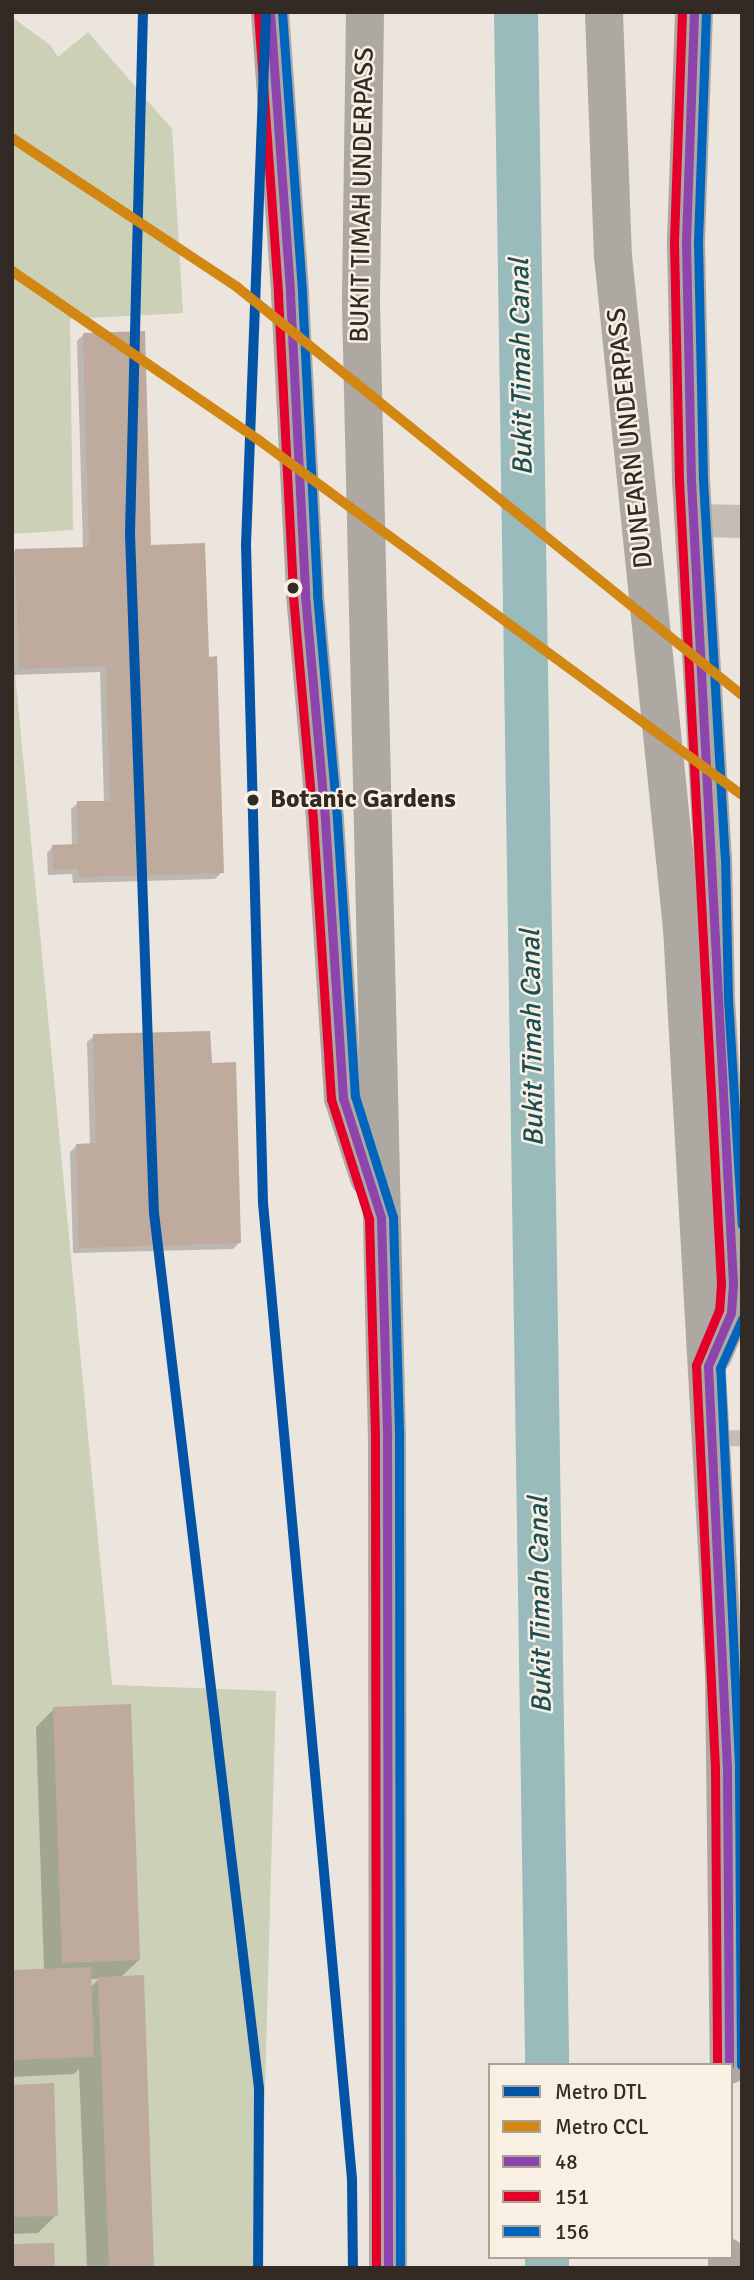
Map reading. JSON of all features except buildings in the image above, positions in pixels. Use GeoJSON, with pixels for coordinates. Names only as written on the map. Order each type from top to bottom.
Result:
{"type":"FeatureCollection","features":[{"type":"Feature","properties":{"kind":"highway"},"geometry":{"type":"LineString","coordinates":[[270,12],[290,294],[305,595],[325,820],[343,1098],[382,1217]]}},
{"type":"Feature","properties":{"kind":"highway","name":"BUKIT TIMAH UNDERPASS"},"geometry":{"type":"LineString","coordinates":[[365,12],[361,304],[387,1438],[388,2268]]}},
{"type":"Feature","properties":{"kind":"highway","name":"DUNEARN UNDERPASS"},"geometry":{"type":"LineString","coordinates":[[604,12],[612,256],[682,928],[708,1366],[727,1439],[733,1674],[736,1987],[729,2063]]}},
{"type":"Feature","properties":{"kind":"highway"},"geometry":{"type":"LineString","coordinates":[[694,12],[686,243],[694,520],[735,1303],[708,1366]]}},
{"type":"Feature","properties":{"kind":"street"},"geometry":{"type":"LineString","coordinates":[[694,520],[742,521]]}},
{"type":"Feature","properties":{"kind":"green space"},"geometry":{"type":"Polygon","coordinates":[[[12,17],[50,45],[58,57],[88,32],[172,129],[183,313],[70,319],[73,530],[12,534],[12,17]]]}},
{"type":"Feature","properties":{"kind":"green space"},"geometry":{"type":"Polygon","coordinates":[[[12,642],[112,1685],[276,1691],[260,2268],[12,2268],[12,642]]]}},
{"type":"Feature","properties":{"kind":"waterway","name":"Bukit Timah Canal"},"geometry":{"type":"LineString","coordinates":[[516,12],[547,2063]]}},
{"type":"Feature","properties":{"kind":"waterway","name":"Bukit Timah Canal"},"geometry":{"type":"LineString","coordinates":[[547,2259],[547,2268]]}},
{"type":"Feature","properties":{"kind":"metro line","name":"DTL"},"geometry":{"type":"LineString","coordinates":[[143,12],[130,534],[154,1213],[259,2089],[258,2268]]}},
{"type":"Feature","properties":{"kind":"metro line","name":"DTL"},"geometry":{"type":"LineString","coordinates":[[266,12],[246,545],[263,1203],[352,2179],[353,2268]]}},
{"type":"Feature","properties":{"kind":"metro line","name":"CCL"},"geometry":{"type":"LineString","coordinates":[[12,138],[237,287],[742,695]]}},
{"type":"Feature","properties":{"kind":"metro line","name":"CCL"},"geometry":{"type":"LineString","coordinates":[[12,271],[260,441],[742,795]]}},
{"type":"Feature","properties":{"kind":"transit line","name":"48"},"geometry":{"type":"LineString","coordinates":[[270,12],[290,294],[305,595],[325,820],[343,1098],[381,1217],[387,1438],[388,2268]]}},
{"type":"Feature","properties":{"kind":"transit line","name":"156"},"geometry":{"type":"LineString","coordinates":[[282,12],[302,293],[317,594],[337,819],[355,1096],[393,1217],[399,1438],[400,2268]]}},
{"type":"Feature","properties":{"kind":"transit line","name":"151"},"geometry":{"type":"LineString","coordinates":[[682,12],[674,242],[679,480],[721,1284],[719,1310],[696,1365],[715,1766],[717,2063]]}},
{"type":"Feature","properties":{"kind":"transit line","name":"48"},"geometry":{"type":"LineString","coordinates":[[694,12],[686,242],[691,480],[733,1284],[731,1313],[708,1366],[727,1766],[729,2063]]}},
{"type":"Feature","properties":{"kind":"transit line","name":"156"},"geometry":{"type":"LineString","coordinates":[[706,12],[698,242],[703,480],[725,857],[728,999],[742,1225]]}},
{"type":"Feature","properties":{"kind":"transit line","name":"151"},"geometry":{"type":"LineString","coordinates":[[258,13],[278,295],[293,596],[313,821],[331,1099],[369,1219],[375,1438],[376,2268]]}},
{"type":"Feature","properties":{"kind":"transit line","name":"156"},"geometry":{"type":"LineString","coordinates":[[741,2065],[739,1765],[720,1368],[742,1319]]}},
{"type":"Feature","properties":{"kind":"place","name":"Botanic Gardens"},"geometry":{"type":"Point","coordinates":[253,800]}}]}
